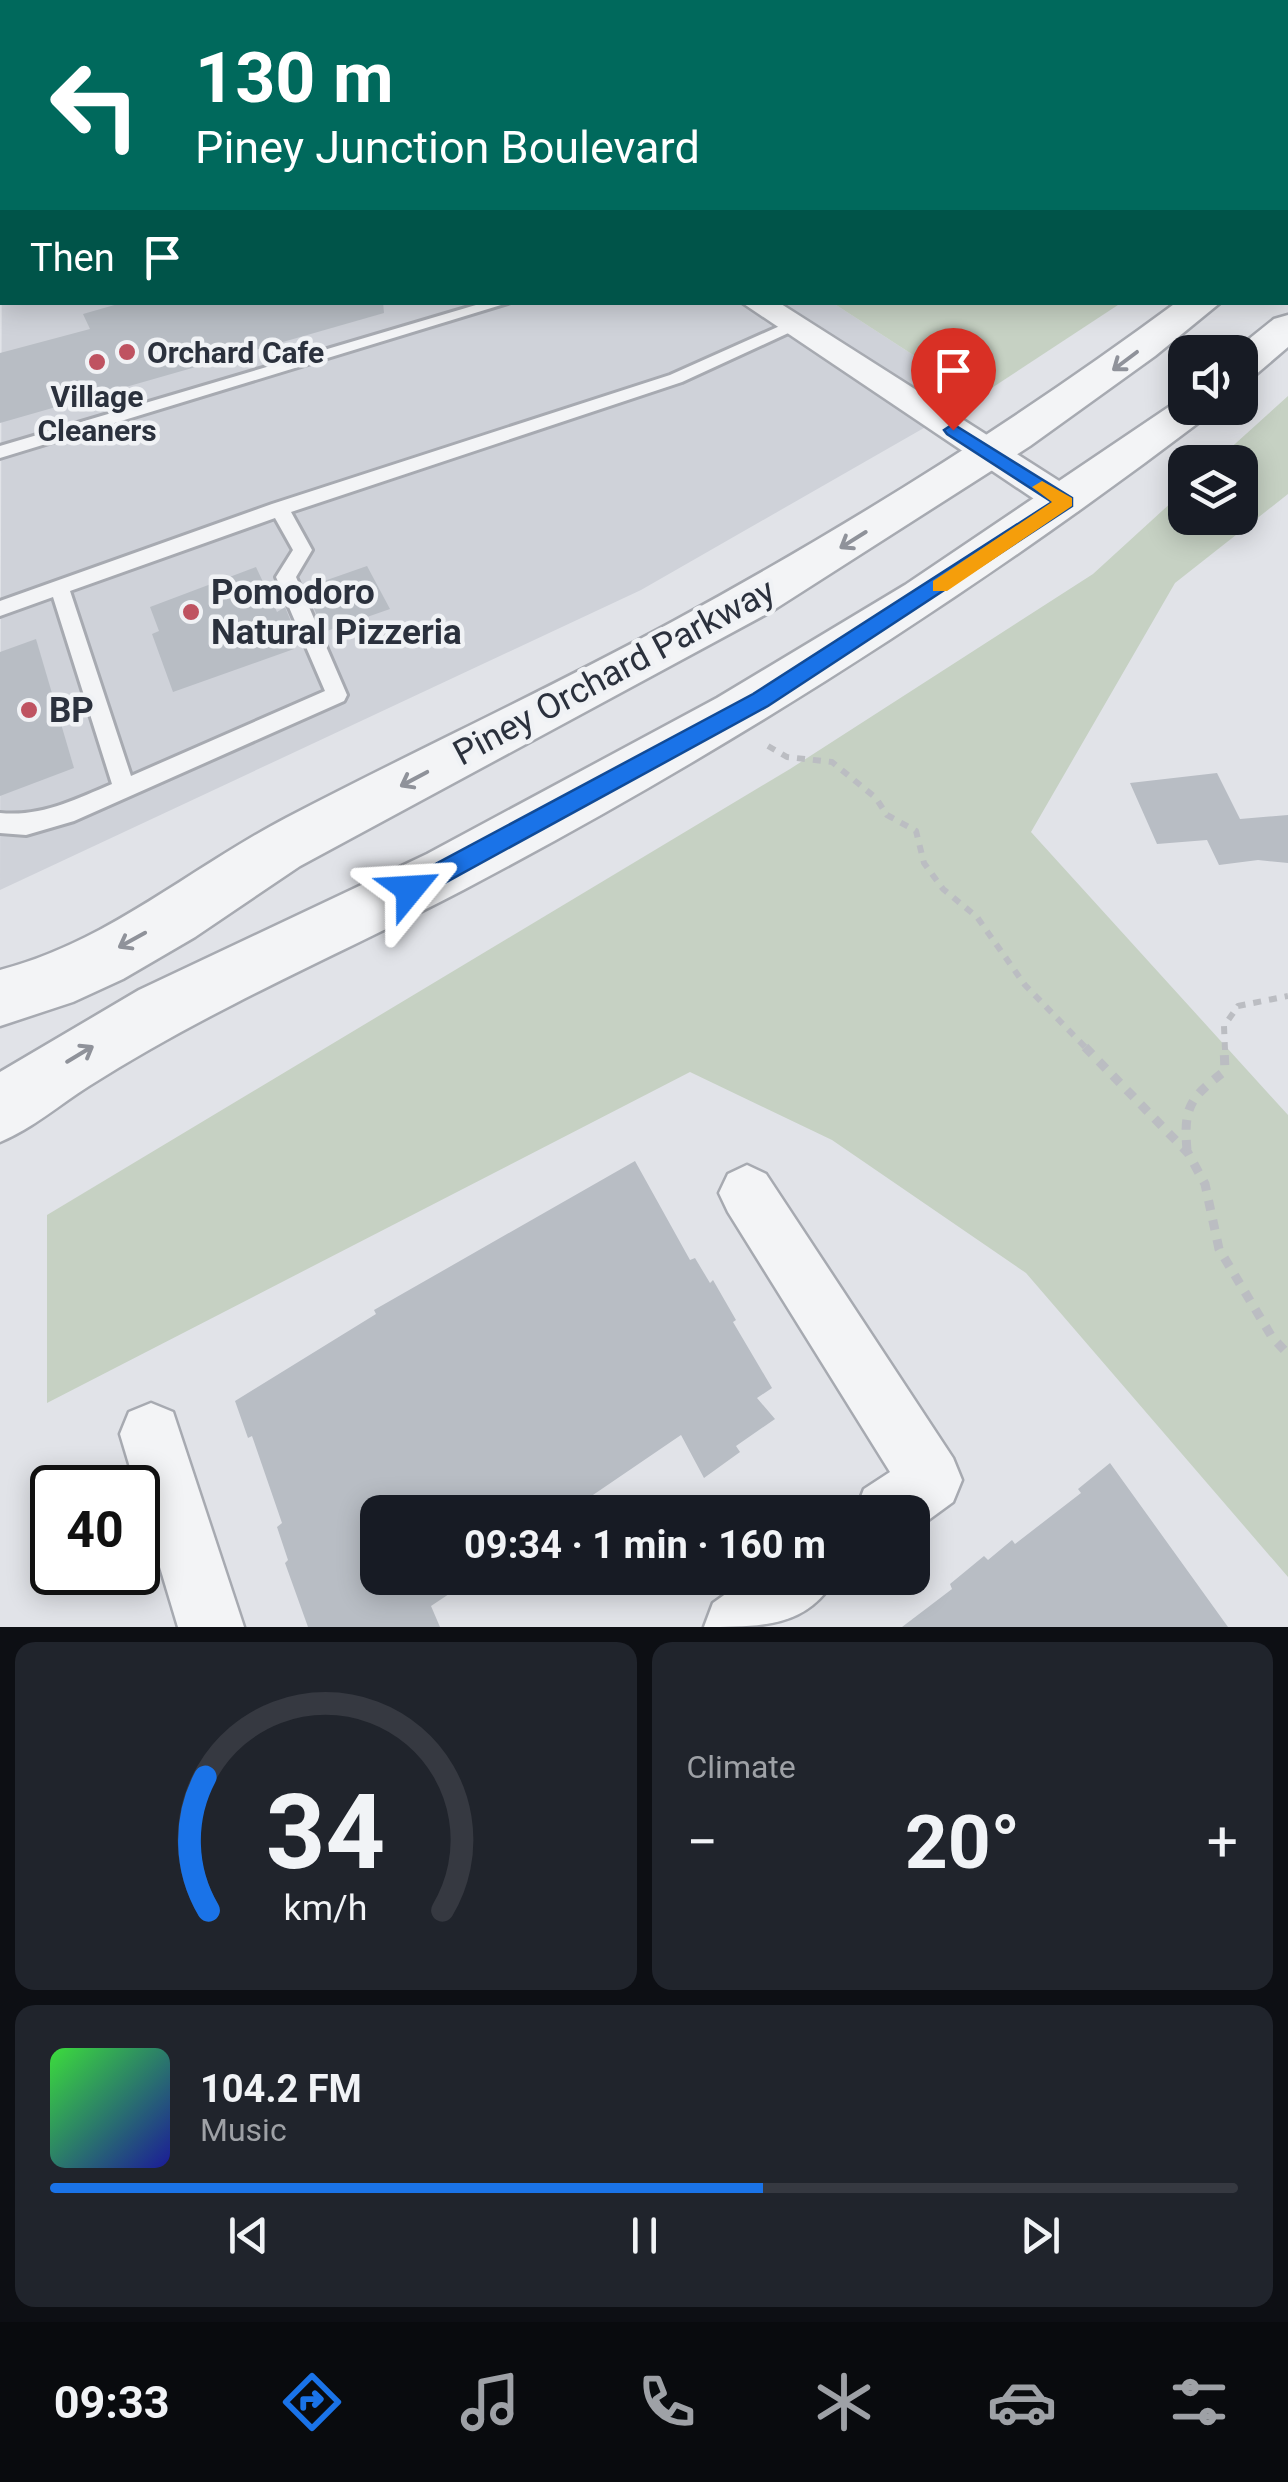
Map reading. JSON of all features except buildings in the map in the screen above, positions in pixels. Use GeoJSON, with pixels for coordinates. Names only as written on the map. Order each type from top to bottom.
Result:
{"type":"FeatureCollection","features":[{"type":"Feature","properties":{"kind":"street"},"geometry":{"type":"LineString","coordinates":[[760,305],[1065,502]]}},
{"type":"Feature","properties":{"kind":"street","name":"Piney Orchard Parkway"},"geometry":{"type":"LineString","coordinates":[[0,998],[29,992],[68,975],[195,906],[288,844],[688,636],[991,454],[1198,305]]}},
{"type":"Feature","properties":{"kind":"street"},"geometry":{"type":"LineString","coordinates":[[1258,352],[1288,328]]}},
{"type":"Feature","properties":{"kind":"street"},"geometry":{"type":"LineString","coordinates":[[0,1110],[93,1046],[446,872],[760,700],[1065,502],[1168,425]]}},
{"type":"Feature","properties":{"kind":"street"},"geometry":{"type":"LineString","coordinates":[[748,1192],[931,1480],[910,1495]]}},
{"type":"Feature","properties":{"kind":"street"},"geometry":{"type":"LineString","coordinates":[[151,1434],[211,1627]]}},
{"type":"Feature","properties":{"kind":"street"},"geometry":{"type":"LineString","coordinates":[[736,1627],[779,1595]]}},
{"type":"Feature","properties":{"kind":"lane"},"geometry":{"type":"LineString","coordinates":[[0,452],[494,305]]}},
{"type":"Feature","properties":{"kind":"lane"},"geometry":{"type":"LineString","coordinates":[[0,609],[279,508],[669,380],[749,350],[792,326]]}},
{"type":"Feature","properties":{"kind":"lane"},"geometry":{"type":"LineString","coordinates":[[0,823],[26,825],[52,818],[336,695],[286,577],[303,550],[279,508]]}},
{"type":"Feature","properties":{"kind":"lane"},"geometry":{"type":"LineString","coordinates":[[59,587],[124,788]]}},
{"type":"Feature","properties":{"kind":"path"},"geometry":{"type":"LineString","coordinates":[[768,746],[787,757],[832,762],[876,798],[887,816],[916,831],[924,863],[943,889],[977,917],[1025,986],[1188,1153],[1205,1184],[1218,1249],[1272,1337],[1288,1354]]}},
{"type":"Feature","properties":{"kind":"path"},"geometry":{"type":"LineString","coordinates":[[1188,1153],[1183,1117],[1190,1098],[1225,1072],[1224,1026],[1238,1006],[1288,996]]}},
{"type":"Feature","properties":{"kind":"shaded area"},"geometry":{"type":"Polygon","coordinates":[[[2,305],[836,305],[978,397],[641,590],[0,890],[2,305]]]}},
{"type":"Feature","properties":{"kind":"green space"},"geometry":{"type":"Polygon","coordinates":[[[836,305],[1118,305],[978,397],[836,305]]]}},
{"type":"Feature","properties":{"kind":"green space"},"geometry":{"type":"Polygon","coordinates":[[[1288,396],[1288,494],[1258,518],[1258,445],[1234,445],[1288,396]]]}},
{"type":"Feature","properties":{"kind":"green space"},"geometry":{"type":"Polygon","coordinates":[[[1168,506],[1168,535],[1236,535],[1175,583],[1031,832],[1288,1115],[1288,1577],[1026,1273],[832,1140],[690,1072],[47,1403],[47,1215],[790,769],[1093,574],[1168,506]]]}},
{"type":"Feature","properties":{"kind":"slow traffic"},"geometry":{"type":"LineString","coordinates":[[940,586],[1065,502],[1042,487]]}},
{"type":"Feature","properties":{"kind":"place","name":"Orchard Cafe"},"geometry":{"type":"Point","coordinates":[127,352]}},
{"type":"Feature","properties":{"kind":"place","name":"Village Cleaners"},"geometry":{"type":"Point","coordinates":[97,362]}},
{"type":"Feature","properties":{"kind":"place","name":"Pomodoro Natural Pizzeria"},"geometry":{"type":"Point","coordinates":[191,612]}},
{"type":"Feature","properties":{"kind":"place","name":"BP"},"geometry":{"type":"Point","coordinates":[29,710]}},
{"type":"Feature","properties":{"kind":"route"},"geometry":{"type":"LineString","coordinates":[[410,889],[760,700],[1065,502],[953,430]]}}]}
